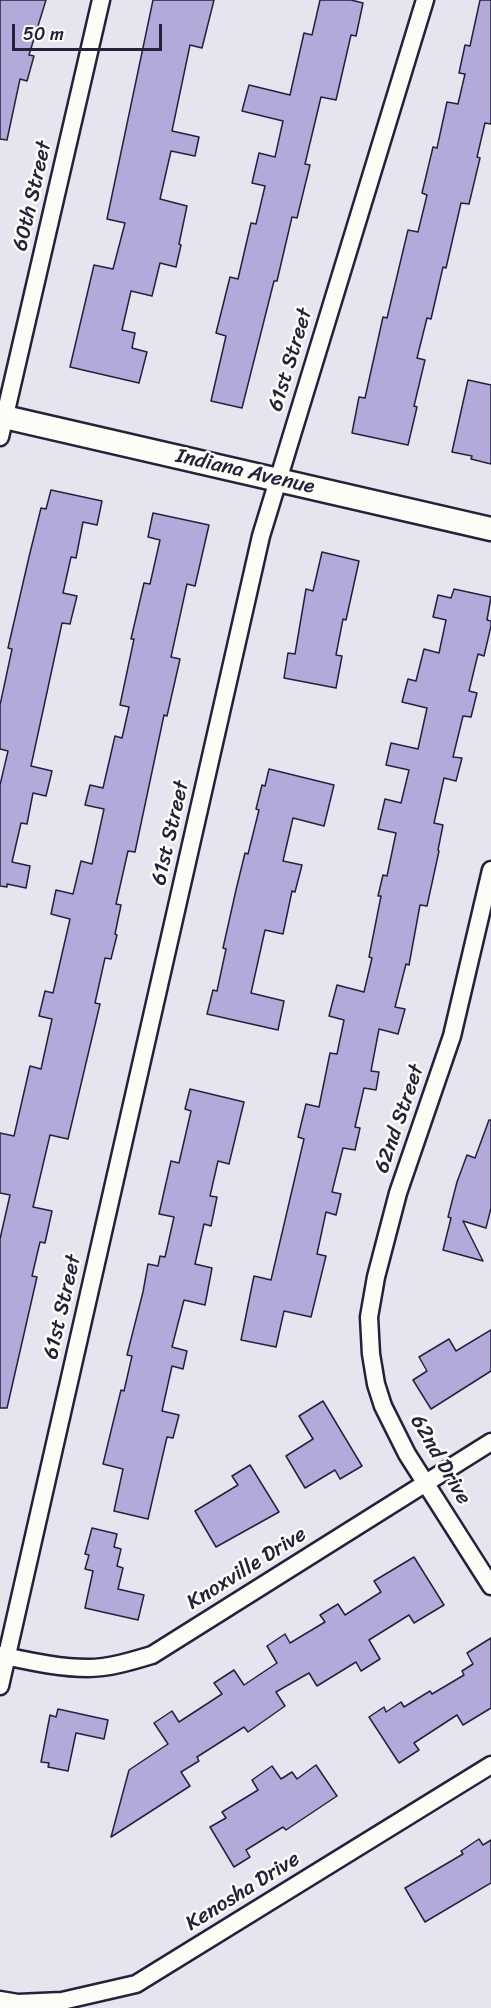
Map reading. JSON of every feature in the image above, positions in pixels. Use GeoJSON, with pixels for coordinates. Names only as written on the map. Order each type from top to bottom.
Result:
{"type":"FeatureCollection","features":[{"type":"Feature","properties":{"kind":"main road","name":"Indiana Avenue"},"geometry":{"type":"LineString","coordinates":[[1,423],[279,480],[491,529]]}},
{"type":"Feature","properties":{"kind":"street","name":"60th Street"},"geometry":{"type":"LineString","coordinates":[[1,423],[101,0]]}},
{"type":"Feature","properties":{"kind":"street","name":"61st Street"},"geometry":{"type":"LineString","coordinates":[[0,1686],[3,1655],[258,548],[425,0]]}},
{"type":"Feature","properties":{"kind":"street","name":"62nd Street"},"geometry":{"type":"LineString","coordinates":[[376,1384],[371,1354],[369,1317],[376,1277],[398,1193],[452,1036],[491,870]]}},
{"type":"Feature","properties":{"kind":"street","name":"62nd Drive"},"geometry":{"type":"LineString","coordinates":[[376,1384],[407,1454],[491,1586]]}},
{"type":"Feature","properties":{"kind":"street","name":"Knoxville Drive"},"geometry":{"type":"LineString","coordinates":[[3,1655],[44,1665],[90,1668],[125,1663],[152,1655],[491,1442]]}},
{"type":"Feature","properties":{"kind":"street","name":"Kenosha Drive"},"geometry":{"type":"LineString","coordinates":[[0,2000],[18,2003],[62,2001],[136,1984],[491,1765]]}},
{"type":"Feature","properties":{"kind":"building"},"geometry":{"type":"Polygon","coordinates":[[[0,0],[46,0],[29,55],[34,56],[27,81],[20,79],[7,140],[0,139],[0,0]]]}},
{"type":"Feature","properties":{"kind":"building"},"geometry":{"type":"Polygon","coordinates":[[[153,0],[214,0],[202,48],[190,45],[172,131],[199,137],[195,156],[171,151],[160,199],[187,206],[176,267],[160,263],[152,296],[131,291],[122,330],[135,333],[132,348],[147,352],[139,383],[70,367],[94,265],[113,269],[125,223],[107,219],[153,0]]]}},
{"type":"Feature","properties":{"kind":"building"},"geometry":{"type":"Polygon","coordinates":[[[320,0],[351,0],[363,3],[356,36],[351,35],[336,100],[321,97],[305,164],[310,165],[297,218],[292,217],[242,408],[211,401],[226,336],[216,333],[230,277],[238,279],[251,223],[256,224],[265,186],[252,183],[259,153],[275,157],[283,121],[242,111],[249,85],[290,95],[304,33],[312,35],[320,0]]]}},
{"type":"Feature","properties":{"kind":"building"},"geometry":{"type":"Polygon","coordinates":[[[480,0],[491,0],[491,124],[485,123],[477,157],[480,158],[469,204],[461,203],[431,319],[427,318],[417,358],[425,360],[408,445],[352,433],[359,397],[365,398],[383,317],[387,318],[408,230],[418,232],[427,195],[422,193],[433,147],[437,148],[447,102],[458,104],[465,74],[459,73],[465,45],[470,46],[480,0]]]}},
{"type":"Feature","properties":{"kind":"building"},"geometry":{"type":"Polygon","coordinates":[[[468,380],[491,385],[491,464],[471,459],[472,456],[452,452],[468,380]]]}},
{"type":"Feature","properties":{"kind":"building"},"geometry":{"type":"Polygon","coordinates":[[[51,490],[102,501],[97,525],[83,522],[76,558],[71,557],[63,593],[77,596],[70,624],[62,623],[31,766],[52,771],[46,796],[33,793],[27,824],[21,823],[12,862],[30,866],[26,888],[7,884],[7,887],[0,886],[0,785],[8,751],[0,749],[0,705],[12,649],[8,648],[29,557],[41,508],[46,509],[51,490]]]}},
{"type":"Feature","properties":{"kind":"building"},"geometry":{"type":"Polygon","coordinates":[[[153,513],[209,525],[195,586],[187,584],[171,657],[180,659],[167,716],[164,715],[135,852],[128,851],[116,904],[121,905],[115,934],[117,935],[111,959],[105,958],[95,1003],[100,1004],[68,1139],[50,1135],[33,1207],[52,1211],[45,1243],[40,1242],[32,1276],[37,1277],[7,1408],[0,1408],[0,1239],[10,1195],[0,1193],[0,1133],[14,1136],[30,1066],[41,1069],[52,1019],[39,1016],[45,991],[53,993],[70,919],[51,914],[56,890],[73,894],[81,861],[92,864],[104,809],[85,805],[90,785],[103,788],[115,736],[122,738],[129,707],[120,705],[134,639],[131,639],[144,583],[150,584],[160,540],[148,537],[153,513]]]}},
{"type":"Feature","properties":{"kind":"building"},"geometry":{"type":"Polygon","coordinates":[[[322,552],[359,561],[336,655],[342,656],[336,688],[284,678],[288,653],[295,654],[306,589],[313,591],[322,552]]]}},
{"type":"Feature","properties":{"kind":"building"},"geometry":{"type":"Polygon","coordinates":[[[454,589],[491,597],[487,620],[491,621],[491,626],[484,656],[478,654],[469,691],[477,693],[471,717],[463,716],[453,757],[462,758],[456,781],[444,778],[434,823],[443,825],[439,851],[427,906],[420,905],[409,965],[406,964],[395,1007],[405,1009],[398,1034],[379,1029],[371,1071],[379,1072],[376,1090],[364,1088],[355,1127],[360,1128],[355,1150],[343,1148],[332,1192],[341,1194],[336,1215],[326,1212],[317,1254],[326,1256],[311,1317],[284,1311],[276,1347],[241,1340],[254,1276],[271,1280],[304,1139],[298,1137],[306,1104],[319,1107],[330,1053],[337,1054],[344,1020],[329,1016],[337,985],[364,992],[372,958],[369,957],[381,896],[378,896],[383,875],[387,876],[396,833],[378,829],[385,799],[401,803],[409,770],[386,765],[391,743],[418,749],[427,708],[402,702],[408,679],[416,681],[424,649],[439,653],[446,620],[433,617],[438,595],[451,598],[454,589]]]}},
{"type":"Feature","properties":{"kind":"building"},"geometry":{"type":"Polygon","coordinates":[[[269,769],[334,785],[324,826],[293,818],[283,861],[302,865],[295,892],[292,891],[283,934],[265,930],[251,993],[284,1001],[278,1030],[207,1014],[213,990],[217,991],[226,949],[223,948],[236,890],[259,810],[256,809],[262,785],[265,786],[269,769]]]}},
{"type":"Feature","properties":{"kind":"building"},"geometry":{"type":"Polygon","coordinates":[[[190,1089],[244,1102],[229,1164],[218,1161],[210,1196],[217,1197],[211,1226],[204,1224],[195,1264],[212,1268],[205,1305],[184,1300],[172,1347],[187,1351],[183,1369],[172,1366],[162,1411],[179,1415],[173,1438],[167,1437],[148,1519],[114,1511],[123,1469],[103,1464],[121,1390],[124,1391],[132,1356],[127,1355],[148,1264],[158,1266],[160,1256],[165,1257],[174,1217],[159,1214],[171,1161],[179,1163],[191,1111],[185,1109],[190,1089]]]}},
{"type":"Feature","properties":{"kind":"building"},"geometry":{"type":"Polygon","coordinates":[[[489,1120],[491,1120],[491,1208],[486,1228],[463,1221],[483,1261],[443,1250],[457,1182],[467,1155],[475,1158],[489,1120]]]}},
{"type":"Feature","properties":{"kind":"building"},"geometry":{"type":"Polygon","coordinates":[[[491,1330],[491,1371],[431,1409],[413,1380],[427,1371],[419,1357],[449,1339],[456,1351],[491,1330]]]}},
{"type":"Feature","properties":{"kind":"building"},"geometry":{"type":"Polygon","coordinates":[[[323,1401],[362,1466],[340,1479],[335,1470],[305,1488],[286,1456],[313,1439],[299,1416],[323,1401]]]}},
{"type":"Feature","properties":{"kind":"building"},"geometry":{"type":"Polygon","coordinates":[[[250,1465],[279,1512],[216,1547],[195,1511],[238,1485],[232,1476],[250,1465]]]}},
{"type":"Feature","properties":{"kind":"building"},"geometry":{"type":"Polygon","coordinates":[[[92,1528],[117,1534],[114,1547],[121,1549],[117,1566],[123,1568],[118,1589],[144,1595],[138,1620],[85,1608],[93,1571],[85,1569],[89,1555],[85,1554],[92,1528]]]}},
{"type":"Feature","properties":{"kind":"building"},"geometry":{"type":"Polygon","coordinates":[[[414,1557],[444,1605],[414,1623],[409,1615],[369,1640],[380,1659],[361,1671],[356,1662],[317,1686],[309,1673],[276,1692],[285,1706],[248,1732],[244,1727],[197,1757],[199,1761],[181,1772],[190,1786],[111,1837],[129,1770],[168,1744],[154,1723],[172,1711],[179,1722],[222,1694],[214,1683],[234,1670],[244,1685],[277,1663],[267,1646],[285,1634],[290,1643],[325,1622],[320,1615],[338,1604],[345,1615],[381,1592],[374,1581],[414,1557]]]}},
{"type":"Feature","properties":{"kind":"building"},"geometry":{"type":"Polygon","coordinates":[[[491,1638],[491,1708],[463,1725],[457,1715],[414,1743],[419,1750],[399,1763],[369,1717],[384,1707],[386,1712],[401,1702],[404,1707],[430,1691],[432,1694],[464,1675],[462,1671],[473,1664],[467,1653],[491,1638]]]}},
{"type":"Feature","properties":{"kind":"building"},"geometry":{"type":"Polygon","coordinates":[[[58,1709],[108,1720],[104,1739],[76,1733],[68,1771],[48,1767],[49,1763],[41,1762],[50,1715],[56,1717],[58,1709]]]}},
{"type":"Feature","properties":{"kind":"building"},"geometry":{"type":"Polygon","coordinates":[[[316,1765],[337,1796],[286,1830],[283,1827],[246,1850],[250,1857],[234,1867],[210,1827],[226,1818],[222,1812],[258,1790],[252,1780],[272,1766],[281,1779],[292,1772],[297,1779],[316,1765]]]}},
{"type":"Feature","properties":{"kind":"building"},"geometry":{"type":"Polygon","coordinates":[[[479,1839],[483,1845],[491,1840],[491,1883],[425,1922],[405,1888],[463,1854],[461,1851],[479,1839]]]}}]}
